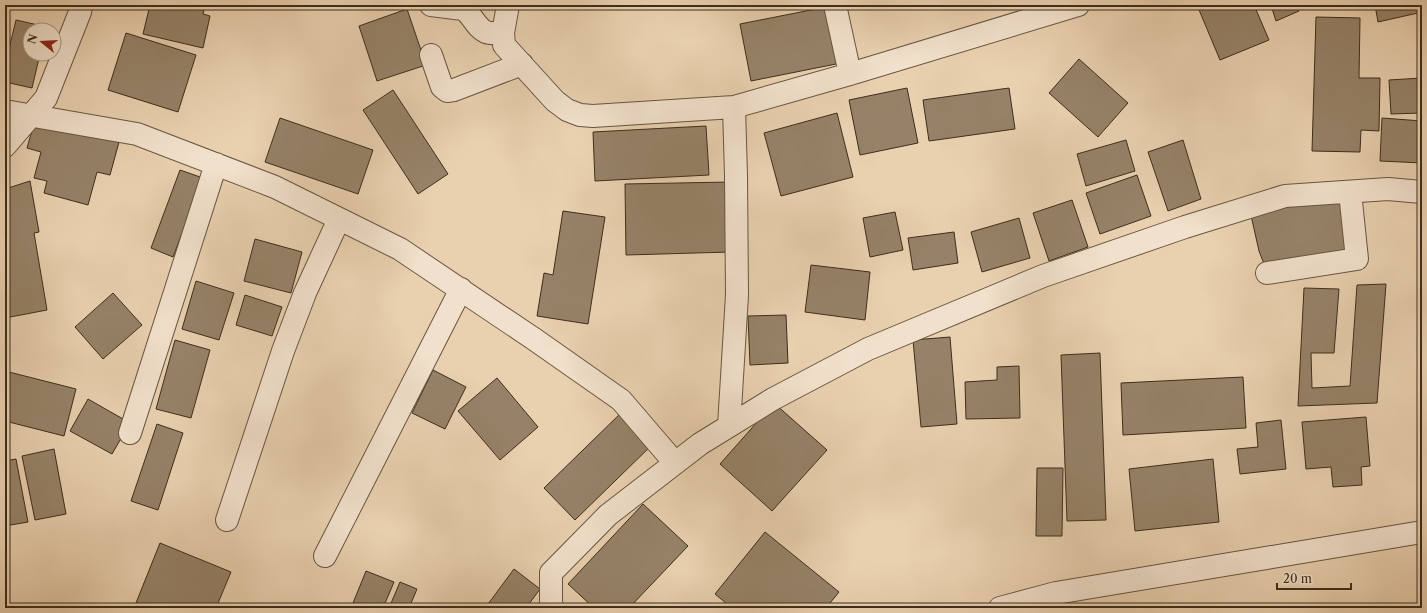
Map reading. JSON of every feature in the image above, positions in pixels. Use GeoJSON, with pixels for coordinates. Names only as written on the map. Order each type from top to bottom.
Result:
{"type":"FeatureCollection","features":[{"type":"Feature","properties":{"kind":"street"},"geometry":{"type":"LineString","coordinates":[[5,146],[46,98],[80,12],[81,5]]}},
{"type":"Feature","properties":{"kind":"street"},"geometry":{"type":"LineString","coordinates":[[431,5],[463,9],[467,11],[480,28],[486,32],[503,33]]}},
{"type":"Feature","properties":{"kind":"street"},"geometry":{"type":"LineString","coordinates":[[508,5],[503,33],[504,45],[555,101],[567,110],[580,115],[593,116],[734,107],[850,74],[1078,5]]}},
{"type":"Feature","properties":{"kind":"street"},"geometry":{"type":"LineString","coordinates":[[835,5],[850,74]]}},
{"type":"Feature","properties":{"kind":"street"},"geometry":{"type":"LineString","coordinates":[[431,54],[442,87],[446,91],[454,90],[522,64]]}},
{"type":"Feature","properties":{"kind":"street"},"geometry":{"type":"LineString","coordinates":[[729,426],[737,295],[734,107]]}},
{"type":"Feature","properties":{"kind":"street"},"geometry":{"type":"LineString","coordinates":[[5,111],[137,134],[275,187],[400,249],[534,339],[621,400],[675,463]]}},
{"type":"Feature","properties":{"kind":"street"},"geometry":{"type":"LineString","coordinates":[[130,433],[216,164]]}},
{"type":"Feature","properties":{"kind":"street"},"geometry":{"type":"LineString","coordinates":[[553,608],[551,607],[551,573],[608,515],[700,444],[773,399],[868,349],[1043,276],[1185,227],[1285,196],[1388,189],[1422,192]]}},
{"type":"Feature","properties":{"kind":"street"},"geometry":{"type":"LineString","coordinates":[[1267,273],[1357,259],[1350,192]]}},
{"type":"Feature","properties":{"kind":"street"},"geometry":{"type":"LineString","coordinates":[[226,520],[282,351],[305,293],[339,219]]}},
{"type":"Feature","properties":{"kind":"street"},"geometry":{"type":"LineString","coordinates":[[325,556],[460,289]]}},
{"type":"Feature","properties":{"kind":"street"},"geometry":{"type":"LineString","coordinates":[[1000,608],[1056,593],[1185,573],[1422,532]]}},
{"type":"Feature","properties":{"kind":"building"},"geometry":{"type":"Polygon","coordinates":[[[150,5],[205,5],[203,14],[210,16],[203,48],[143,34],[150,5]]]}},
{"type":"Feature","properties":{"kind":"building"},"geometry":{"type":"Polygon","coordinates":[[[1197,5],[1254,5],[1269,40],[1220,60],[1197,5]]]}},
{"type":"Feature","properties":{"kind":"building"},"geometry":{"type":"Polygon","coordinates":[[[1271,5],[1298,5],[1299,11],[1276,21],[1271,5]]]}},
{"type":"Feature","properties":{"kind":"building"},"geometry":{"type":"Polygon","coordinates":[[[1375,5],[1417,5],[1418,13],[1378,22],[1375,5]]]}},
{"type":"Feature","properties":{"kind":"building"},"geometry":{"type":"Polygon","coordinates":[[[831,6],[841,63],[751,81],[740,24],[831,6]]]}},
{"type":"Feature","properties":{"kind":"building"},"geometry":{"type":"Polygon","coordinates":[[[407,9],[426,65],[377,81],[359,26],[407,9]]]}},
{"type":"Feature","properties":{"kind":"building"},"geometry":{"type":"Polygon","coordinates":[[[1316,17],[1360,18],[1359,78],[1380,78],[1379,131],[1361,130],[1360,152],[1312,151],[1316,17]]]}},
{"type":"Feature","properties":{"kind":"building"},"geometry":{"type":"Polygon","coordinates":[[[16,20],[25,22],[22,22],[22,62],[38,62],[32,88],[5,82],[5,65],[16,20]]]}},
{"type":"Feature","properties":{"kind":"building"},"geometry":{"type":"Polygon","coordinates":[[[126,33],[196,55],[178,112],[108,90],[126,33]]]}},
{"type":"Feature","properties":{"kind":"building"},"geometry":{"type":"Polygon","coordinates":[[[1079,59],[1128,103],[1098,137],[1049,93],[1079,59]]]}},
{"type":"Feature","properties":{"kind":"building"},"geometry":{"type":"Polygon","coordinates":[[[1422,78],[1422,113],[1391,114],[1389,80],[1422,78]]]}},
{"type":"Feature","properties":{"kind":"building"},"geometry":{"type":"Polygon","coordinates":[[[907,88],[918,143],[860,155],[849,100],[907,88]]]}},
{"type":"Feature","properties":{"kind":"building"},"geometry":{"type":"Polygon","coordinates":[[[1009,88],[1015,129],[929,141],[923,100],[1009,88]]]}},
{"type":"Feature","properties":{"kind":"building"},"geometry":{"type":"Polygon","coordinates":[[[393,90],[448,174],[418,194],[363,110],[393,90]]]}},
{"type":"Feature","properties":{"kind":"building"},"geometry":{"type":"Polygon","coordinates":[[[837,113],[853,177],[781,196],[764,133],[837,113]]]}},
{"type":"Feature","properties":{"kind":"building"},"geometry":{"type":"Polygon","coordinates":[[[280,118],[373,150],[358,194],[265,162],[280,118]]]}},
{"type":"Feature","properties":{"kind":"building"},"geometry":{"type":"Polygon","coordinates":[[[1382,118],[1422,121],[1422,163],[1380,161],[1382,118]]]}},
{"type":"Feature","properties":{"kind":"building"},"geometry":{"type":"Polygon","coordinates":[[[35,120],[119,142],[110,175],[97,172],[88,205],[44,193],[47,181],[34,178],[41,152],[27,148],[35,120]]]}},
{"type":"Feature","properties":{"kind":"building"},"geometry":{"type":"Polygon","coordinates":[[[706,126],[709,175],[595,181],[593,132],[706,126]]]}},
{"type":"Feature","properties":{"kind":"building"},"geometry":{"type":"Polygon","coordinates":[[[1126,140],[1135,171],[1086,186],[1077,154],[1126,140]]]}},
{"type":"Feature","properties":{"kind":"building"},"geometry":{"type":"Polygon","coordinates":[[[1183,140],[1201,199],[1168,211],[1148,152],[1183,140]]]}},
{"type":"Feature","properties":{"kind":"building"},"geometry":{"type":"Polygon","coordinates":[[[180,170],[203,178],[173,257],[151,248],[180,170]]]}},
{"type":"Feature","properties":{"kind":"building"},"geometry":{"type":"Polygon","coordinates":[[[1137,175],[1151,216],[1100,234],[1086,193],[1137,175]]]}},
{"type":"Feature","properties":{"kind":"building"},"geometry":{"type":"Polygon","coordinates":[[[30,181],[39,232],[34,233],[47,310],[5,318],[5,189],[30,181]]]}},
{"type":"Feature","properties":{"kind":"building"},"geometry":{"type":"Polygon","coordinates":[[[730,182],[731,252],[626,255],[625,184],[730,182]]]}},
{"type":"Feature","properties":{"kind":"building"},"geometry":{"type":"Polygon","coordinates":[[[1072,200],[1088,247],[1049,261],[1033,213],[1072,200]]]}},
{"type":"Feature","properties":{"kind":"building"},"geometry":{"type":"Polygon","coordinates":[[[1343,201],[1351,252],[1266,269],[1259,251],[1250,211],[1343,201]]]}},
{"type":"Feature","properties":{"kind":"building"},"geometry":{"type":"Polygon","coordinates":[[[563,211],[605,217],[588,324],[537,316],[544,273],[553,275],[563,211]]]}},
{"type":"Feature","properties":{"kind":"building"},"geometry":{"type":"Polygon","coordinates":[[[895,212],[903,250],[870,257],[863,218],[895,212]]]}},
{"type":"Feature","properties":{"kind":"building"},"geometry":{"type":"Polygon","coordinates":[[[1019,218],[1030,258],[982,272],[971,232],[1019,218]]]}},
{"type":"Feature","properties":{"kind":"building"},"geometry":{"type":"Polygon","coordinates":[[[954,232],[958,263],[913,270],[908,238],[954,232]]]}},
{"type":"Feature","properties":{"kind":"building"},"geometry":{"type":"Polygon","coordinates":[[[255,239],[302,252],[291,293],[244,281],[255,239]]]}},
{"type":"Feature","properties":{"kind":"building"},"geometry":{"type":"Polygon","coordinates":[[[811,265],[870,272],[865,320],[805,312],[811,265]]]}},
{"type":"Feature","properties":{"kind":"building"},"geometry":{"type":"Polygon","coordinates":[[[196,281],[234,293],[219,340],[182,329],[196,281]]]}},
{"type":"Feature","properties":{"kind":"building"},"geometry":{"type":"Polygon","coordinates":[[[1386,284],[1377,403],[1298,406],[1304,288],[1339,289],[1334,353],[1311,353],[1312,388],[1350,386],[1357,285],[1386,284]]]}},
{"type":"Feature","properties":{"kind":"building"},"geometry":{"type":"Polygon","coordinates":[[[113,293],[142,325],[103,359],[75,327],[113,293]]]}},
{"type":"Feature","properties":{"kind":"building"},"geometry":{"type":"Polygon","coordinates":[[[245,295],[282,307],[272,336],[236,325],[245,295]]]}},
{"type":"Feature","properties":{"kind":"building"},"geometry":{"type":"Polygon","coordinates":[[[786,315],[788,363],[750,365],[748,316],[786,315]]]}},
{"type":"Feature","properties":{"kind":"building"},"geometry":{"type":"Polygon","coordinates":[[[950,337],[957,424],[921,427],[913,340],[950,337]]]}},
{"type":"Feature","properties":{"kind":"building"},"geometry":{"type":"Polygon","coordinates":[[[175,340],[210,350],[191,418],[156,409],[175,340]]]}},
{"type":"Feature","properties":{"kind":"building"},"geometry":{"type":"Polygon","coordinates":[[[1100,353],[1106,520],[1067,521],[1061,355],[1100,353]]]}},
{"type":"Feature","properties":{"kind":"building"},"geometry":{"type":"Polygon","coordinates":[[[1019,366],[1020,418],[966,419],[965,382],[997,380],[997,367],[1019,366]]]}},
{"type":"Feature","properties":{"kind":"building"},"geometry":{"type":"Polygon","coordinates":[[[433,370],[466,387],[445,429],[412,413],[433,370]]]}},
{"type":"Feature","properties":{"kind":"building"},"geometry":{"type":"Polygon","coordinates":[[[5,371],[76,389],[64,436],[5,421],[5,371]]]}},
{"type":"Feature","properties":{"kind":"building"},"geometry":{"type":"Polygon","coordinates":[[[1243,377],[1246,428],[1123,435],[1121,383],[1243,377]]]}},
{"type":"Feature","properties":{"kind":"building"},"geometry":{"type":"Polygon","coordinates":[[[497,378],[538,427],[500,460],[458,411],[497,378]]]}},
{"type":"Feature","properties":{"kind":"building"},"geometry":{"type":"Polygon","coordinates":[[[88,399],[130,423],[112,454],[70,431],[88,399]]]}},
{"type":"Feature","properties":{"kind":"building"},"geometry":{"type":"Polygon","coordinates":[[[774,403],[827,450],[772,511],[720,464],[774,403]]]}},
{"type":"Feature","properties":{"kind":"building"},"geometry":{"type":"Polygon","coordinates":[[[624,410],[655,442],[575,520],[544,488],[624,410]]]}},
{"type":"Feature","properties":{"kind":"building"},"geometry":{"type":"Polygon","coordinates":[[[1366,417],[1370,466],[1361,467],[1362,485],[1333,487],[1331,467],[1306,469],[1302,422],[1366,417]]]}},
{"type":"Feature","properties":{"kind":"building"},"geometry":{"type":"Polygon","coordinates":[[[1281,420],[1286,469],[1240,474],[1237,449],[1258,447],[1256,423],[1281,420]]]}},
{"type":"Feature","properties":{"kind":"building"},"geometry":{"type":"Polygon","coordinates":[[[157,424],[183,433],[158,510],[131,501],[157,424]]]}},
{"type":"Feature","properties":{"kind":"building"},"geometry":{"type":"Polygon","coordinates":[[[54,449],[66,514],[35,520],[22,456],[54,449]]]}},
{"type":"Feature","properties":{"kind":"building"},"geometry":{"type":"Polygon","coordinates":[[[16,459],[28,522],[5,526],[5,461],[16,459]]]}},
{"type":"Feature","properties":{"kind":"building"},"geometry":{"type":"Polygon","coordinates":[[[1213,459],[1219,522],[1135,531],[1129,469],[1213,459]]]}},
{"type":"Feature","properties":{"kind":"building"},"geometry":{"type":"Polygon","coordinates":[[[1037,468],[1063,468],[1062,536],[1036,536],[1037,468]]]}},
{"type":"Feature","properties":{"kind":"building"},"geometry":{"type":"Polygon","coordinates":[[[643,504],[688,546],[629,608],[594,608],[568,584],[643,504]]]}},
{"type":"Feature","properties":{"kind":"building"},"geometry":{"type":"Polygon","coordinates":[[[765,532],[839,592],[826,608],[732,608],[715,594],[765,532]]]}},
{"type":"Feature","properties":{"kind":"building"},"geometry":{"type":"Polygon","coordinates":[[[160,543],[231,572],[216,608],[149,608],[136,603],[160,543]]]}},
{"type":"Feature","properties":{"kind":"building"},"geometry":{"type":"Polygon","coordinates":[[[514,569],[540,589],[526,608],[485,608],[514,569]]]}},
{"type":"Feature","properties":{"kind":"building"},"geometry":{"type":"Polygon","coordinates":[[[366,571],[394,582],[383,608],[351,608],[366,571]]]}},
{"type":"Feature","properties":{"kind":"building"},"geometry":{"type":"Polygon","coordinates":[[[400,582],[417,589],[409,608],[389,608],[400,582]]]}}]}
